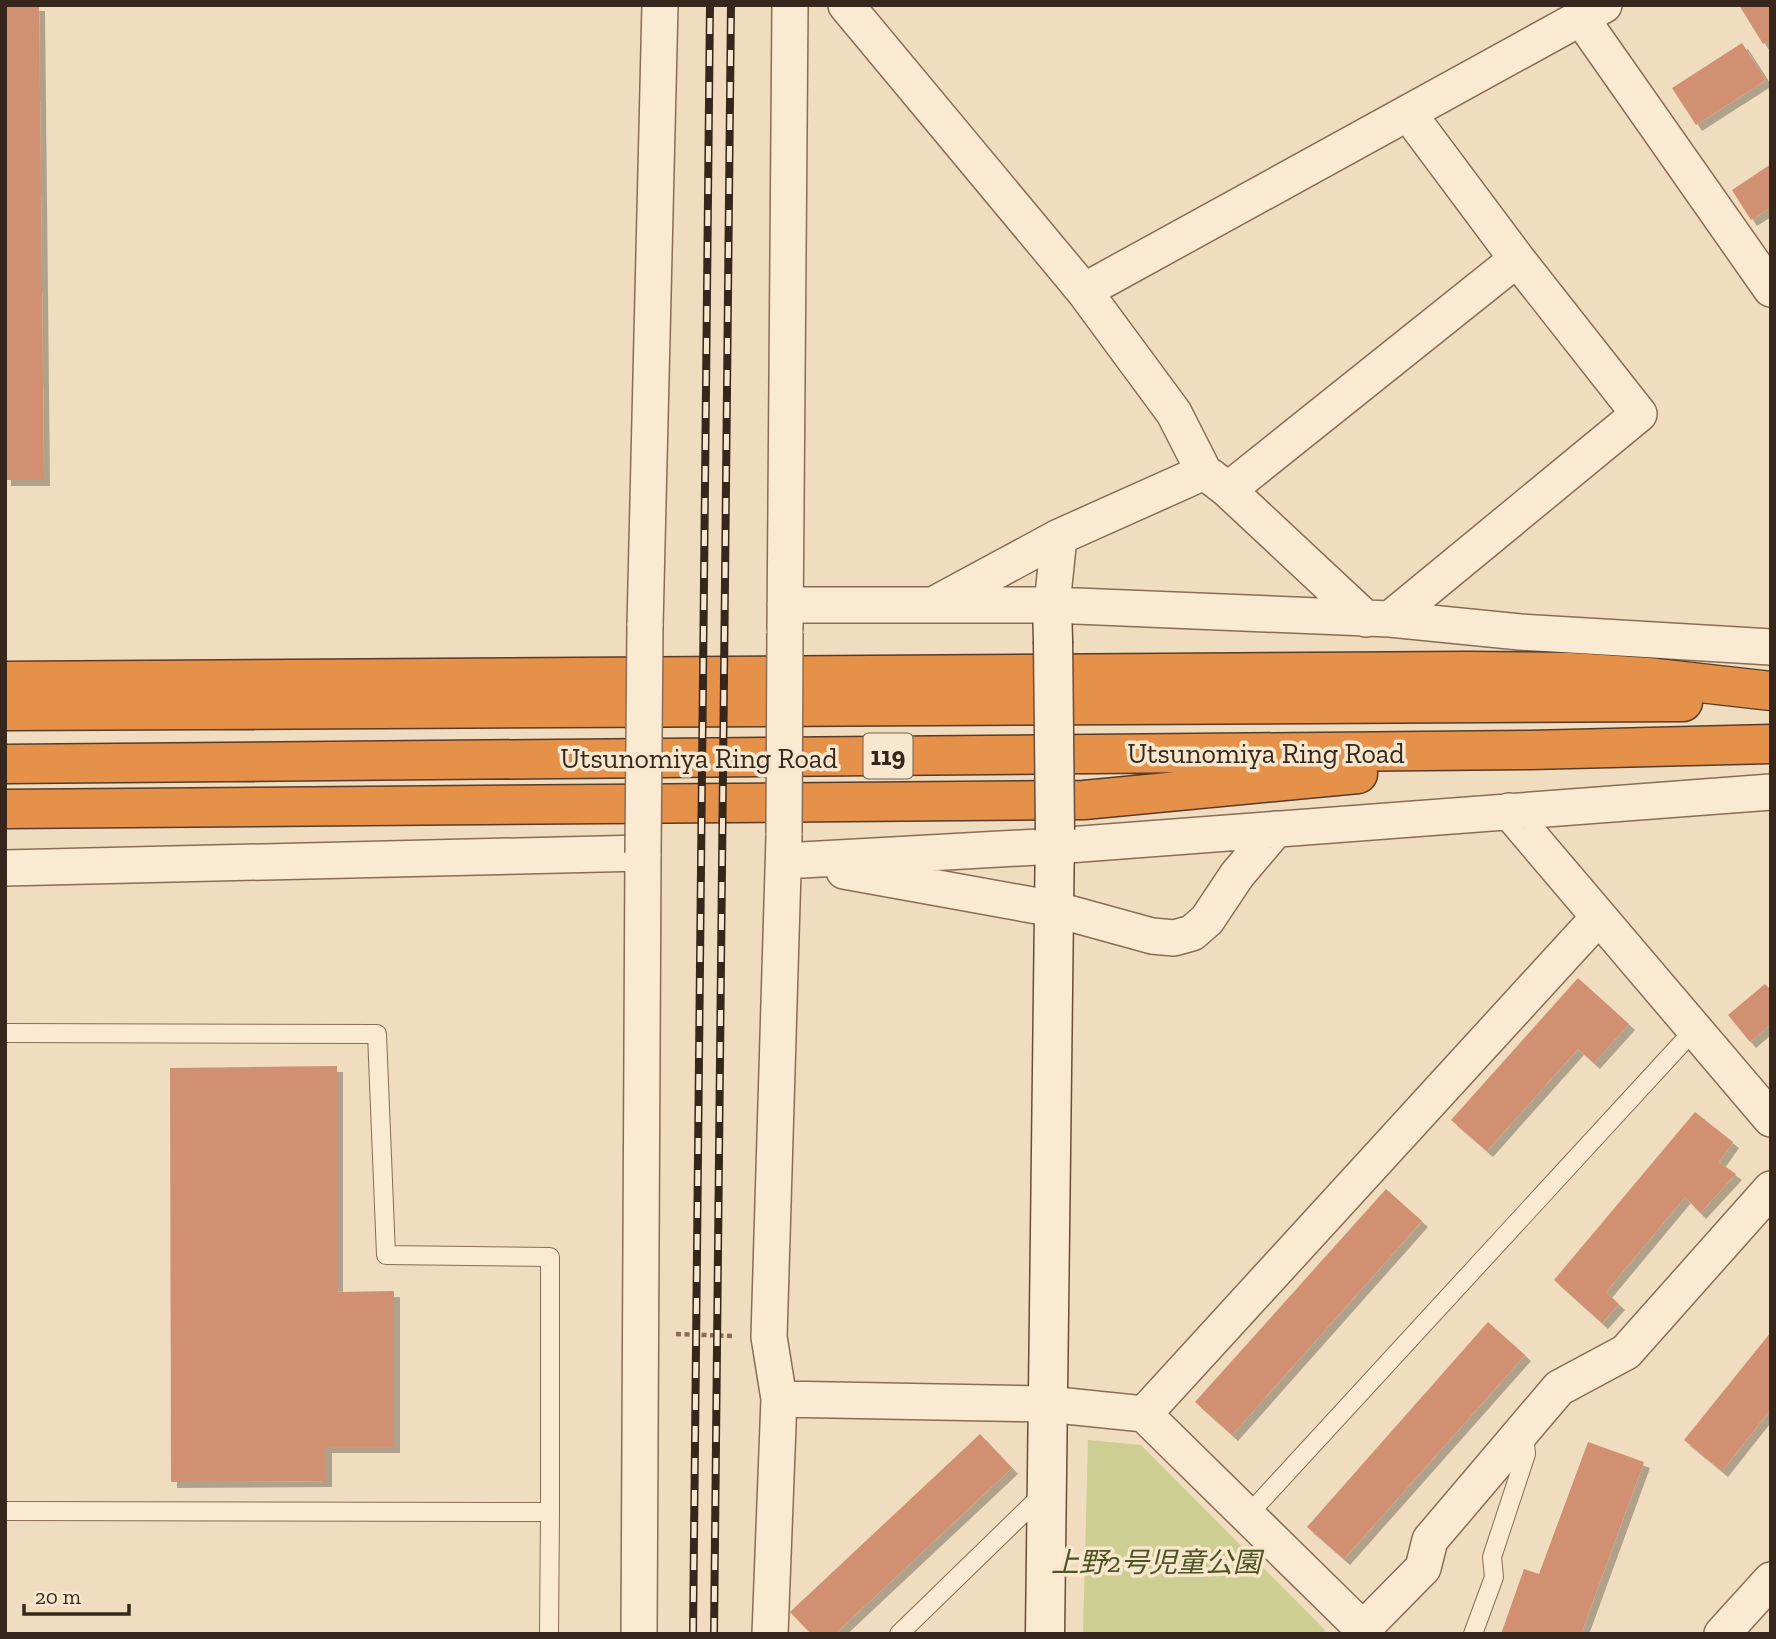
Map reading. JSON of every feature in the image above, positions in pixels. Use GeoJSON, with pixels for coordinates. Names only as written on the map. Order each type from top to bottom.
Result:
{"type":"FeatureCollection","features":[{"type":"Feature","properties":{"kind":"highway"},"geometry":{"type":"LineString","coordinates":[[5,681],[1467,671],[1569,672],[1647,677],[1771,691]]}},
{"type":"Feature","properties":{"kind":"highway","name":"Utsunomiya Ring Road"},"geometry":{"type":"LineString","coordinates":[[5,711],[1771,701]]}},
{"type":"Feature","properties":{"kind":"highway","name":"Utsunomiya Ring Road"},"geometry":{"type":"LineString","coordinates":[[5,764],[1530,750],[1771,744]]}},
{"type":"Feature","properties":{"kind":"highway"},"geometry":{"type":"LineString","coordinates":[[5,809],[1084,800],[1362,773],[1530,750]]}},
{"type":"Feature","properties":{"kind":"street"},"geometry":{"type":"LineString","coordinates":[[639,1634],[645,626],[660,5]]}},
{"type":"Feature","properties":{"kind":"street"},"geometry":{"type":"LineString","coordinates":[[771,1634],[779,1399],[769,1337],[784,847],[790,5]]}},
{"type":"Feature","properties":{"kind":"street"},"geometry":{"type":"LineString","coordinates":[[846,5],[1084,291],[1174,413],[1216,481],[1378,619]]}},
{"type":"Feature","properties":{"kind":"street"},"geometry":{"type":"LineString","coordinates":[[1084,291],[1592,12],[1771,289]]}},
{"type":"Feature","properties":{"kind":"street"},"geometry":{"type":"LineString","coordinates":[[1378,619],[1639,414],[1517,259],[1408,113]]}},
{"type":"Feature","properties":{"kind":"street"},"geometry":{"type":"LineString","coordinates":[[932,605],[1059,537],[1216,481],[1517,259]]}},
{"type":"Feature","properties":{"kind":"street"},"geometry":{"type":"LineString","coordinates":[[1045,1634],[1055,838],[1053,623],[1059,537]]}},
{"type":"Feature","properties":{"kind":"street"},"geometry":{"type":"LineString","coordinates":[[785,619],[932,605],[1053,623],[1378,619],[1520,632],[1771,647]]}},
{"type":"Feature","properties":{"kind":"street"},"geometry":{"type":"LineString","coordinates":[[784,847],[1276,829],[1771,792]]}},
{"type":"Feature","properties":{"kind":"street"},"geometry":{"type":"LineString","coordinates":[[1509,811],[1771,1119]]}},
{"type":"Feature","properties":{"kind":"street"},"geometry":{"type":"LineString","coordinates":[[784,847],[1054,909],[1153,936],[1174,938],[1192,933],[1207,920],[1237,875],[1276,829]]}},
{"type":"Feature","properties":{"kind":"street"},"geometry":{"type":"LineString","coordinates":[[5,868],[643,853]]}},
{"type":"Feature","properties":{"kind":"street"},"geometry":{"type":"LineString","coordinates":[[1144,1414],[1598,918]]}},
{"type":"Feature","properties":{"kind":"street"},"geometry":{"type":"LineString","coordinates":[[779,1399],[1047,1404],[1144,1414],[1363,1632],[1423,1568],[1430,1540],[1559,1388],[1626,1352],[1771,1189]]}},
{"type":"Feature","properties":{"kind":"street"},"geometry":{"type":"LineString","coordinates":[[1722,1634],[1771,1580]]}},
{"type":"Feature","properties":{"kind":"lane"},"geometry":{"type":"LineString","coordinates":[[1247,1516],[1694,1030]]}},
{"type":"Feature","properties":{"kind":"lane"},"geometry":{"type":"LineString","coordinates":[[5,1033],[377,1034],[386,1255],[551,1257],[549,1634]]}},
{"type":"Feature","properties":{"kind":"lane"},"geometry":{"type":"LineString","coordinates":[[1473,1634],[1494,1577],[1492,1557],[1526,1454],[1524,1430]]}},
{"type":"Feature","properties":{"kind":"lane"},"geometry":{"type":"LineString","coordinates":[[899,1634],[1046,1492]]}},
{"type":"Feature","properties":{"kind":"lane"},"geometry":{"type":"LineString","coordinates":[[5,1511],[550,1512]]}},
{"type":"Feature","properties":{"kind":"path"},"geometry":{"type":"LineString","coordinates":[[641,1333],[769,1337]]}},
{"type":"Feature","properties":{"kind":"green space","name":"上野2号児童公園"},"geometry":{"type":"Polygon","coordinates":[[[1088,1440],[1141,1445],[1326,1631],[1323,1634],[1083,1634],[1088,1440]]]}},
{"type":"Feature","properties":{"kind":"building"},"geometry":{"type":"Polygon","coordinates":[[[5,5],[39,5],[44,480],[5,480],[5,5]]]}},
{"type":"Feature","properties":{"kind":"building"},"geometry":{"type":"Polygon","coordinates":[[[1739,5],[1771,5],[1771,39],[1763,44],[1739,5]]]}},
{"type":"Feature","properties":{"kind":"building"},"geometry":{"type":"Polygon","coordinates":[[[1742,43],[1766,80],[1696,125],[1672,88],[1742,43]]]}},
{"type":"Feature","properties":{"kind":"building"},"geometry":{"type":"Polygon","coordinates":[[[1771,164],[1771,207],[1751,220],[1732,190],[1771,164]]]}},
{"type":"Feature","properties":{"kind":"building"},"geometry":{"type":"Polygon","coordinates":[[[1578,978],[1629,1024],[1594,1063],[1578,1049],[1487,1151],[1451,1120],[1578,978]]]}},
{"type":"Feature","properties":{"kind":"building"},"geometry":{"type":"Polygon","coordinates":[[[1765,984],[1771,990],[1771,1024],[1750,1042],[1728,1015],[1765,984]]]}},
{"type":"Feature","properties":{"kind":"building"},"geometry":{"type":"Polygon","coordinates":[[[337,1066],[337,1292],[394,1291],[394,1447],[326,1447],[326,1481],[171,1482],[170,1068],[337,1066]]]}},
{"type":"Feature","properties":{"kind":"building"},"geometry":{"type":"Polygon","coordinates":[[[1695,1112],[1733,1142],[1719,1162],[1736,1174],[1700,1213],[1685,1197],[1606,1292],[1619,1304],[1602,1323],[1554,1280],[1695,1112]]]}},
{"type":"Feature","properties":{"kind":"building"},"geometry":{"type":"Polygon","coordinates":[[[1386,1189],[1422,1221],[1232,1435],[1195,1402],[1386,1189]]]}},
{"type":"Feature","properties":{"kind":"building"},"geometry":{"type":"Polygon","coordinates":[[[1488,1322],[1525,1355],[1344,1559],[1307,1527],[1488,1322]]]}},
{"type":"Feature","properties":{"kind":"building"},"geometry":{"type":"Polygon","coordinates":[[[1771,1332],[1771,1409],[1722,1471],[1684,1440],[1771,1332]]]}},
{"type":"Feature","properties":{"kind":"building"},"geometry":{"type":"Polygon","coordinates":[[[980,1434],[1012,1468],[835,1634],[811,1634],[790,1612],[980,1434]]]}},
{"type":"Feature","properties":{"kind":"building"},"geometry":{"type":"Polygon","coordinates":[[[1588,1442],[1644,1462],[1581,1634],[1501,1634],[1524,1569],[1539,1574],[1588,1442]]]}},
{"type":"Feature","properties":{"kind":"railway"},"geometry":{"type":"LineString","coordinates":[[693,1634],[710,5]]}},
{"type":"Feature","properties":{"kind":"railway"},"geometry":{"type":"LineString","coordinates":[[714,1634],[731,5]]}}]}
